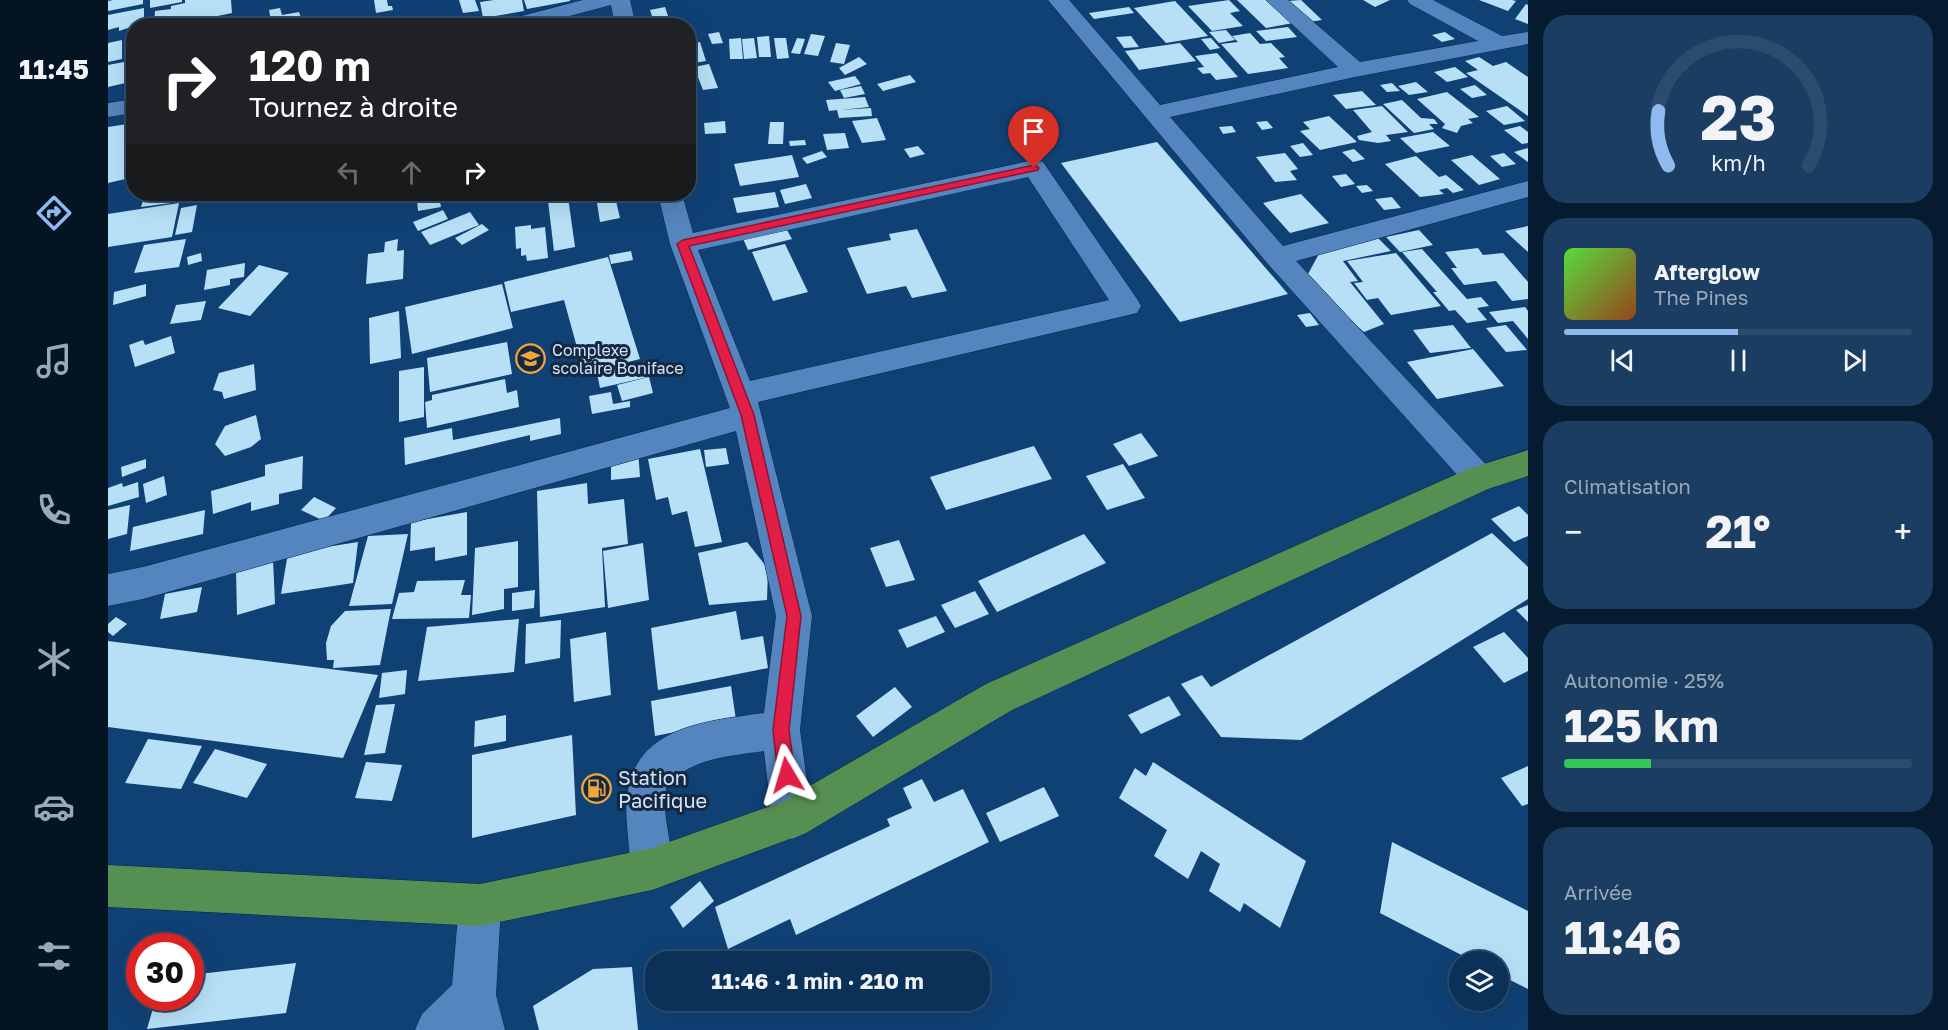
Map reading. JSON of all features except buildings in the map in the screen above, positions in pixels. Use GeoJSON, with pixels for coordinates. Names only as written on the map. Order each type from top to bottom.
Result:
{"type":"FeatureCollection","features":[{"type":"Feature","properties":{"kind":"main road"},"geometry":{"type":"LineString","coordinates":[[108,886],[480,904],[652,869],[792,819],[999,697],[1479,478],[1528,463]]}},
{"type":"Feature","properties":{"kind":"street"},"geometry":{"type":"LineString","coordinates":[[537,18],[608,0]]}},
{"type":"Feature","properties":{"kind":"street"},"geometry":{"type":"LineString","coordinates":[[620,0],[624,18]]}},
{"type":"Feature","properties":{"kind":"street"},"geometry":{"type":"LineString","coordinates":[[1058,0],[1276,257],[1479,478]]}},
{"type":"Feature","properties":{"kind":"street"},"geometry":{"type":"LineString","coordinates":[[1276,0],[1355,70]]}},
{"type":"Feature","properties":{"kind":"street"},"geometry":{"type":"LineString","coordinates":[[1417,0],[1499,42]]}},
{"type":"Feature","properties":{"kind":"street"},"geometry":{"type":"LineString","coordinates":[[1154,114],[1355,70],[1528,38]]}},
{"type":"Feature","properties":{"kind":"street"},"geometry":{"type":"LineString","coordinates":[[108,110],[126,107]]}},
{"type":"Feature","properties":{"kind":"street"},"geometry":{"type":"LineString","coordinates":[[108,590],[143,583],[743,405],[1127,306],[1034,168],[683,244]]}},
{"type":"Feature","properties":{"kind":"street"},"geometry":{"type":"LineString","coordinates":[[1276,257],[1528,189]]}},
{"type":"Feature","properties":{"kind":"street"},"geometry":{"type":"LineString","coordinates":[[672,201],[683,244],[743,405],[794,616],[781,730],[792,819]]}},
{"type":"Feature","properties":{"kind":"street"},"geometry":{"type":"LineString","coordinates":[[652,869],[646,788],[661,760],[692,746],[781,730]]}},
{"type":"Feature","properties":{"kind":"street"},"geometry":{"type":"LineString","coordinates":[[438,1030],[478,1013],[480,904]]}},
{"type":"Feature","properties":{"kind":"place","name":"Complexe scolaire Boniface"},"geometry":{"type":"Point","coordinates":[531,359]}},
{"type":"Feature","properties":{"kind":"place","name":"Station Pacifique"},"geometry":{"type":"Point","coordinates":[597,788]}},
{"type":"Feature","properties":{"kind":"route"},"geometry":{"type":"LineString","coordinates":[[787,775],[781,730],[794,616],[748,415],[683,244],[1034,168]]}}]}
